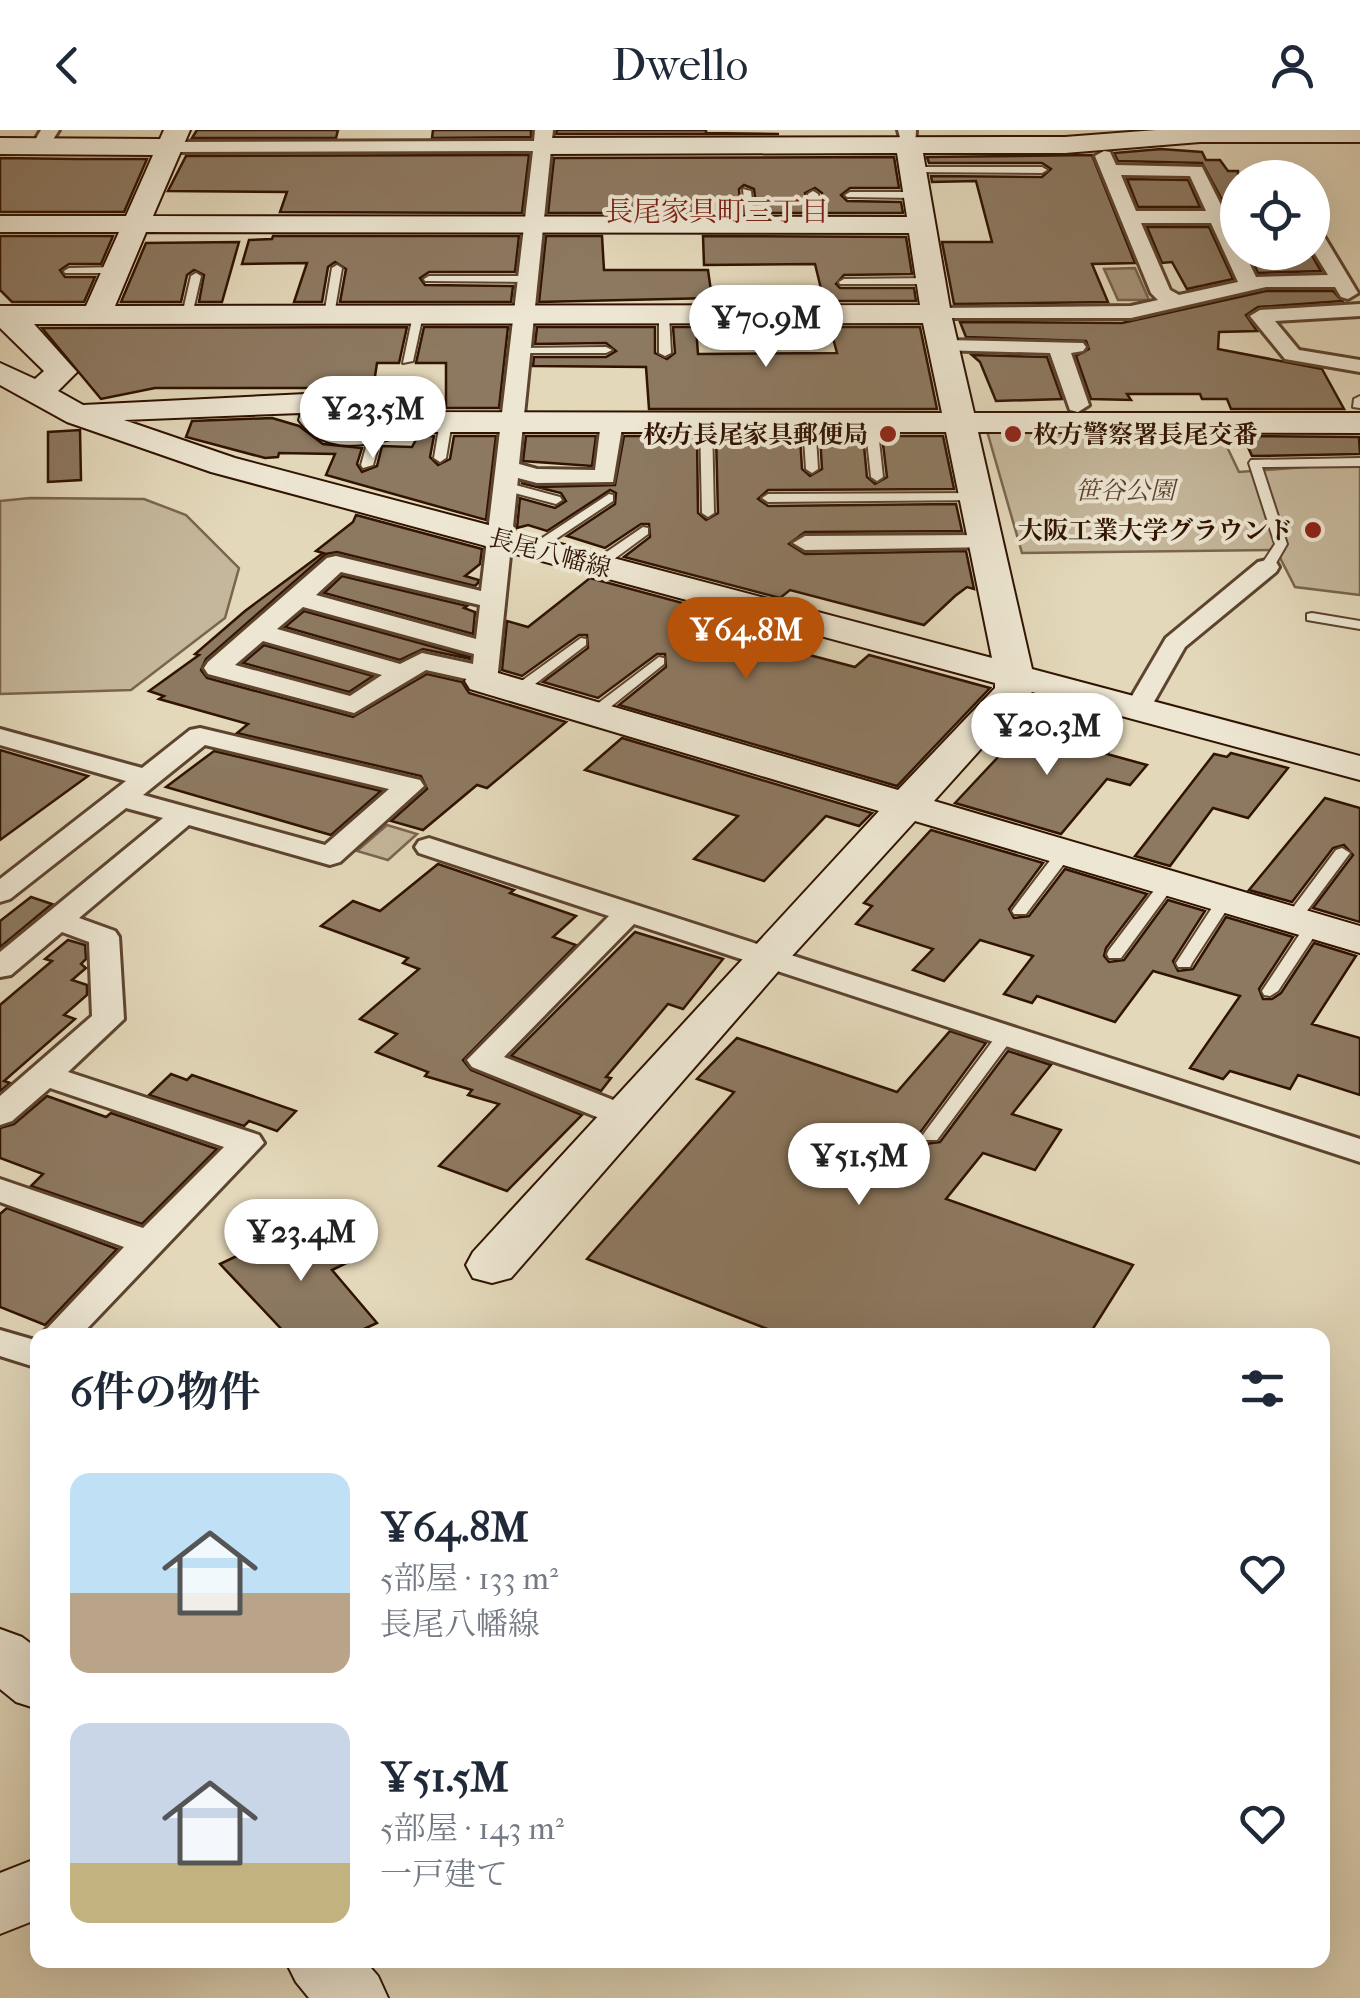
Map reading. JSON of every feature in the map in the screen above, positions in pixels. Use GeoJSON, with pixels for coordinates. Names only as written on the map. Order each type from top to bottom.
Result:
{"type":"FeatureCollection","features":[{"type":"Feature","properties":{"kind":"street"},"geometry":{"type":"LineString","coordinates":[[0,146],[45,138],[543,138],[912,173],[1099,142],[1200,134],[1360,134]]}},
{"type":"Feature","properties":{"kind":"street"},"geometry":{"type":"LineString","coordinates":[[97,314],[174,138]]}},
{"type":"Feature","properties":{"kind":"street"},"geometry":{"type":"LineString","coordinates":[[493,674],[492,602],[516,543],[505,476],[543,138]]}},
{"type":"Feature","properties":{"kind":"street"},"geometry":{"type":"LineString","coordinates":[[1099,142],[1161,292],[1176,302]]}},
{"type":"Feature","properties":{"kind":"street"},"geometry":{"type":"LineString","coordinates":[[1110,170],[1196,171],[1220,206]]}},
{"type":"Feature","properties":{"kind":"street"},"geometry":{"type":"LineString","coordinates":[[0,224],[820,226],[912,173]]}},
{"type":"Feature","properties":{"kind":"street"},"geometry":{"type":"LineString","coordinates":[[492,1265],[766,957],[1014,690],[1015,676],[988,542],[936,314],[912,173]]}},
{"type":"Feature","properties":{"kind":"street"},"geometry":{"type":"LineString","coordinates":[[1130,218],[1220,217]]}},
{"type":"Feature","properties":{"kind":"street"},"geometry":{"type":"LineString","coordinates":[[1330,262],[1359,311],[1260,316],[1260,321],[1292,355],[1360,366]]}},
{"type":"Feature","properties":{"kind":"street"},"geometry":{"type":"LineString","coordinates":[[1245,270],[1249,284]]}},
{"type":"Feature","properties":{"kind":"street"},"geometry":{"type":"LineString","coordinates":[[1,315],[1131,312],[1249,284],[1341,281]]}},
{"type":"Feature","properties":{"kind":"street"},"geometry":{"type":"LineString","coordinates":[[1,315],[21,328],[62,372],[38,392]]}},
{"type":"Feature","properties":{"kind":"street"},"geometry":{"type":"LineString","coordinates":[[944,346],[1067,347],[1096,411]]}},
{"type":"Feature","properties":{"kind":"street","name":"長尾八幡線"},"geometry":{"type":"LineString","coordinates":[[0,372],[91,420],[223,465],[1360,768]]}},
{"type":"Feature","properties":{"kind":"street"},"geometry":{"type":"LineString","coordinates":[[91,420],[325,414],[342,434],[392,421],[512,414],[1252,414],[1359,408]]}},
{"type":"Feature","properties":{"kind":"street"},"geometry":{"type":"LineString","coordinates":[[392,421],[446,422],[512,414],[612,422],[658,414],[706,422],[808,414],[871,422],[959,414]]}},
{"type":"Feature","properties":{"kind":"street"},"geometry":{"type":"LineString","coordinates":[[505,476],[604,477],[612,422]]}},
{"type":"Feature","properties":{"kind":"street"},"geometry":{"type":"LineString","coordinates":[[805,543],[988,542]]}},
{"type":"Feature","properties":{"kind":"street"},"geometry":{"type":"LineString","coordinates":[[492,602],[336,563],[300,599],[256,631],[206,676],[354,705],[399,672],[422,661],[493,674]]}},
{"type":"Feature","properties":{"kind":"street"},"geometry":{"type":"LineString","coordinates":[[1138,708],[1175,642],[1267,567]]}},
{"type":"Feature","properties":{"kind":"street"},"geometry":{"type":"LineString","coordinates":[[300,599],[593,714],[1360,940]]}},
{"type":"Feature","properties":{"kind":"street"},"geometry":{"type":"LineString","coordinates":[[256,631],[399,672]]}},
{"type":"Feature","properties":{"kind":"street"},"geometry":{"type":"LineString","coordinates":[[0,893],[120,797],[144,778],[200,736],[410,786],[330,856],[120,797]]}},
{"type":"Feature","properties":{"kind":"street"},"geometry":{"type":"LineString","coordinates":[[0,737],[144,778]]}},
{"type":"Feature","properties":{"kind":"street"},"geometry":{"type":"LineString","coordinates":[[0,968],[184,815]]}},
{"type":"Feature","properties":{"kind":"street"},"geometry":{"type":"LineString","coordinates":[[429,847],[1359,1149]]}},
{"type":"Feature","properties":{"kind":"street"},"geometry":{"type":"LineString","coordinates":[[624,1116],[483,1060],[630,912]]}},
{"type":"Feature","properties":{"kind":"street"},"geometry":{"type":"LineString","coordinates":[[0,1114],[108,1019],[104,937],[57,920]]}},
{"type":"Feature","properties":{"kind":"street"},"geometry":{"type":"LineString","coordinates":[[45,1074],[247,1143],[65,1328]]}},
{"type":"Feature","properties":{"kind":"street"},"geometry":{"type":"LineString","coordinates":[[0,1190],[149,1243]]}},
{"type":"Feature","properties":{"kind":"street"},"geometry":{"type":"LineString","coordinates":[[0,1343],[30,1352]]}},
{"type":"Feature","properties":{"kind":"street"},"geometry":{"type":"LineString","coordinates":[[0,1654],[30,1678]]}},
{"type":"Feature","properties":{"kind":"street"},"geometry":{"type":"LineString","coordinates":[[0,1904],[30,1891]]}},
{"type":"Feature","properties":{"kind":"street"},"geometry":{"type":"LineString","coordinates":[[327,1968],[353,1998]]}},
{"type":"Feature","properties":{"kind":"lane"},"geometry":{"type":"LineString","coordinates":[[850,195],[912,173],[1042,170]]}},
{"type":"Feature","properties":{"kind":"lane"},"geometry":{"type":"LineString","coordinates":[[746,190],[751,224]]}},
{"type":"Feature","properties":{"kind":"lane"},"geometry":{"type":"LineString","coordinates":[[813,194],[820,226]]}},
{"type":"Feature","properties":{"kind":"lane"},"geometry":{"type":"LineString","coordinates":[[329,315],[337,268]]}},
{"type":"Feature","properties":{"kind":"lane"},"geometry":{"type":"LineString","coordinates":[[69,271],[117,270]]}},
{"type":"Feature","properties":{"kind":"lane"},"geometry":{"type":"LineString","coordinates":[[187,316],[196,276]]}},
{"type":"Feature","properties":{"kind":"lane"},"geometry":{"type":"LineString","coordinates":[[429,280],[527,279]]}},
{"type":"Feature","properties":{"kind":"lane"},"geometry":{"type":"LineString","coordinates":[[844,282],[930,281]]}},
{"type":"Feature","properties":{"kind":"lane"},"geometry":{"type":"LineString","coordinates":[[664,314],[665,354]]}},
{"type":"Feature","properties":{"kind":"lane"},"geometry":{"type":"LineString","coordinates":[[407,362],[418,315]]}},
{"type":"Feature","properties":{"kind":"lane"},"geometry":{"type":"LineString","coordinates":[[519,351],[606,350]]}},
{"type":"Feature","properties":{"kind":"lane"},"geometry":{"type":"LineString","coordinates":[[808,414],[812,469]]}},
{"type":"Feature","properties":{"kind":"lane"},"geometry":{"type":"LineString","coordinates":[[368,465],[392,421]]}},
{"type":"Feature","properties":{"kind":"lane"},"geometry":{"type":"LineString","coordinates":[[440,458],[446,422]]}},
{"type":"Feature","properties":{"kind":"lane"},"geometry":{"type":"LineString","coordinates":[[706,422],[708,513]]}},
{"type":"Feature","properties":{"kind":"lane"},"geometry":{"type":"LineString","coordinates":[[871,422],[877,477]]}},
{"type":"Feature","properties":{"kind":"lane"},"geometry":{"type":"LineString","coordinates":[[1267,567],[1280,544],[1254,463],[1360,462]]}},
{"type":"Feature","properties":{"kind":"lane"},"geometry":{"type":"LineString","coordinates":[[505,476],[556,500]]}},
{"type":"Feature","properties":{"kind":"lane"},"geometry":{"type":"LineString","coordinates":[[768,498],[978,497]]}},
{"type":"Feature","properties":{"kind":"lane"},"geometry":{"type":"LineString","coordinates":[[516,543],[609,498]]}},
{"type":"Feature","properties":{"kind":"lane"},"geometry":{"type":"LineString","coordinates":[[596,565],[643,531]]}},
{"type":"Feature","properties":{"kind":"lane"},"geometry":{"type":"LineString","coordinates":[[1312,618],[1360,626]]}},
{"type":"Feature","properties":{"kind":"lane"},"geometry":{"type":"LineString","coordinates":[[493,674],[581,642]]}},
{"type":"Feature","properties":{"kind":"lane"},"geometry":{"type":"LineString","coordinates":[[593,714],[659,661]]}},
{"type":"Feature","properties":{"kind":"lane"},"geometry":{"type":"LineString","coordinates":[[1270,991],[1342,852]]}},
{"type":"Feature","properties":{"kind":"lane"},"geometry":{"type":"LineString","coordinates":[[1020,911],[1064,853]]}},
{"type":"Feature","properties":{"kind":"lane"},"geometry":{"type":"LineString","coordinates":[[1116,954],[1168,884]]}},
{"type":"Feature","properties":{"kind":"lane"},"geometry":{"type":"LineString","coordinates":[[1184,963],[1224,900]]}},
{"type":"Feature","properties":{"kind":"lane"},"geometry":{"type":"LineString","coordinates":[[931,1136],[1006,1035]]}},
{"type":"Feature","properties":{"kind":"green space","name":"笹谷公園"},"geometry":{"type":"Polygon","coordinates":[[[1218,428],[1239,472],[1360,463],[1360,595],[1295,587],[1274,546],[1274,550],[1022,553],[987,431],[1218,428]]]}},
{"type":"Feature","properties":{"kind":"green space"},"geometry":{"type":"Polygon","coordinates":[[[144,499],[186,515],[239,568],[225,618],[131,690],[0,694],[0,501],[144,499]]]}},
{"type":"Feature","properties":{"kind":"green space"},"geometry":{"type":"Polygon","coordinates":[[[387,825],[417,834],[388,860],[357,851],[387,825]]]}},
{"type":"Feature","properties":{"kind":"shaded area"},"geometry":{"type":"Polygon","coordinates":[[[1135,268],[1149,300],[1118,300],[1104,269],[1135,268]]]}},
{"type":"Feature","properties":{"kind":"building"},"geometry":{"type":"Polygon","coordinates":[[[197,130],[338,130],[336,138],[192,138],[197,130]]]}},
{"type":"Feature","properties":{"kind":"building"},"geometry":{"type":"Polygon","coordinates":[[[433,130],[531,130],[531,137],[432,138],[433,130]]]}},
{"type":"Feature","properties":{"kind":"building"},"geometry":{"type":"Polygon","coordinates":[[[557,130],[706,130],[779,134],[556,134],[557,130]]]}},
{"type":"Feature","properties":{"kind":"building"},"geometry":{"type":"Polygon","coordinates":[[[1161,149],[1202,152],[1206,160],[1220,160],[1220,196],[1202,163],[1118,161],[1114,153],[1161,149]]]}},
{"type":"Feature","properties":{"kind":"building"},"geometry":{"type":"Polygon","coordinates":[[[529,155],[522,213],[280,212],[287,192],[168,191],[186,156],[529,155]]]}},
{"type":"Feature","properties":{"kind":"building"},"geometry":{"type":"Polygon","coordinates":[[[1092,155],[1135,263],[1092,264],[1108,302],[954,304],[942,242],[992,242],[976,181],[932,182],[931,176],[1042,177],[1051,169],[1042,163],[929,163],[927,157],[1092,155]]]}},
{"type":"Feature","properties":{"kind":"building"},"geometry":{"type":"Polygon","coordinates":[[[894,157],[899,188],[850,188],[841,195],[847,201],[901,202],[903,213],[826,213],[822,193],[815,188],[805,193],[808,213],[757,213],[754,189],[744,185],[739,189],[741,213],[548,213],[554,158],[894,157]]]}},
{"type":"Feature","properties":{"kind":"building"},"geometry":{"type":"Polygon","coordinates":[[[0,158],[147,159],[124,212],[0,212],[0,158]]]}},
{"type":"Feature","properties":{"kind":"building"},"geometry":{"type":"Polygon","coordinates":[[[1127,179],[1188,180],[1200,207],[1138,207],[1127,179]]]}},
{"type":"Feature","properties":{"kind":"building"},"geometry":{"type":"Polygon","coordinates":[[[1147,227],[1209,227],[1220,251],[1220,270],[1229,270],[1233,279],[1187,289],[1172,262],[1162,263],[1147,227]]]}},
{"type":"Feature","properties":{"kind":"building"},"geometry":{"type":"Polygon","coordinates":[[[0,236],[113,236],[101,264],[69,264],[60,270],[65,277],[95,277],[84,302],[12,302],[0,290],[0,236]]]}},
{"type":"Feature","properties":{"kind":"building"},"geometry":{"type":"Polygon","coordinates":[[[273,236],[519,236],[515,272],[429,272],[420,278],[425,285],[513,286],[511,302],[340,302],[346,269],[335,262],[328,267],[322,302],[294,302],[307,263],[242,264],[249,240],[273,236]]]}},
{"type":"Feature","properties":{"kind":"building"},"geometry":{"type":"Polygon","coordinates":[[[546,236],[602,236],[604,270],[708,270],[712,298],[539,302],[546,236]]]}},
{"type":"Feature","properties":{"kind":"building"},"geometry":{"type":"Polygon","coordinates":[[[703,236],[906,237],[912,274],[844,275],[836,284],[840,288],[914,288],[916,301],[824,301],[815,264],[704,265],[703,236]]]}},
{"type":"Feature","properties":{"kind":"building"},"geometry":{"type":"Polygon","coordinates":[[[239,242],[222,302],[199,302],[204,275],[194,270],[187,275],[181,302],[121,302],[146,243],[239,242]]]}},
{"type":"Feature","properties":{"kind":"building"},"geometry":{"type":"Polygon","coordinates":[[[1257,270],[1321,271],[1258,273],[1257,270]]]}},
{"type":"Feature","properties":{"kind":"building"},"geometry":{"type":"Polygon","coordinates":[[[1266,291],[1333,291],[1342,301],[1258,307],[1246,315],[1257,331],[1219,332],[1218,349],[1322,369],[1344,409],[1231,409],[1227,399],[1202,399],[1200,394],[1127,394],[1131,400],[1091,399],[1076,356],[1089,349],[1086,341],[966,337],[960,322],[1122,323],[1266,291]]]}},
{"type":"Feature","properties":{"kind":"building"},"geometry":{"type":"Polygon","coordinates":[[[407,327],[399,363],[377,363],[374,383],[333,388],[155,388],[101,399],[42,328],[407,327]]]}},
{"type":"Feature","properties":{"kind":"building"},"geometry":{"type":"Polygon","coordinates":[[[424,327],[508,327],[499,408],[446,408],[446,363],[416,363],[424,327]]]}},
{"type":"Feature","properties":{"kind":"building"},"geometry":{"type":"Polygon","coordinates":[[[537,327],[655,327],[655,353],[667,359],[675,353],[673,327],[696,327],[698,354],[837,353],[830,327],[920,327],[937,409],[649,409],[646,367],[533,366],[534,357],[606,357],[616,351],[606,343],[535,344],[537,327]]]}},
{"type":"Feature","properties":{"kind":"building"},"geometry":{"type":"Polygon","coordinates":[[[972,355],[1047,357],[1062,399],[996,401],[980,362],[972,355]]]}},
{"type":"Feature","properties":{"kind":"building"},"geometry":{"type":"Polygon","coordinates":[[[272,418],[299,426],[323,444],[362,448],[357,464],[362,472],[377,466],[382,446],[412,447],[418,436],[434,436],[430,457],[438,465],[450,459],[454,436],[496,436],[486,520],[326,475],[335,454],[279,453],[278,457],[265,458],[186,437],[192,421],[272,418]]]}},
{"type":"Feature","properties":{"kind":"building"},"geometry":{"type":"Polygon","coordinates":[[[80,430],[81,480],[48,482],[48,432],[80,430]]]}},
{"type":"Feature","properties":{"kind":"building"},"geometry":{"type":"Polygon","coordinates":[[[526,436],[596,436],[592,466],[523,461],[526,436]]]}},
{"type":"Feature","properties":{"kind":"building"},"geometry":{"type":"Polygon","coordinates":[[[624,436],[697,436],[698,513],[706,520],[718,513],[716,436],[800,436],[802,469],[810,476],[822,469],[820,436],[863,436],[867,477],[875,484],[887,477],[882,436],[943,436],[954,489],[768,490],[758,499],[768,506],[956,504],[962,531],[805,532],[789,544],[805,554],[966,551],[974,589],[967,587],[924,625],[790,590],[780,598],[624,557],[650,537],[649,524],[641,524],[605,548],[567,536],[615,504],[616,493],[610,490],[547,531],[528,525],[517,528],[520,498],[555,508],[566,501],[561,493],[537,487],[615,485],[624,436]]]}},
{"type":"Feature","properties":{"kind":"building"},"geometry":{"type":"Polygon","coordinates":[[[1243,436],[1359,437],[1360,454],[1252,456],[1243,436]]]}},
{"type":"Feature","properties":{"kind":"building"},"geometry":{"type":"Polygon","coordinates":[[[356,515],[482,549],[480,564],[465,576],[479,580],[478,583],[475,586],[337,552],[326,554],[206,659],[201,670],[207,678],[353,717],[427,674],[462,682],[469,693],[566,722],[487,788],[477,785],[423,830],[391,821],[427,789],[421,776],[237,733],[248,724],[159,699],[164,696],[149,691],[199,655],[195,654],[245,611],[323,553],[316,551],[353,522],[356,515]]]}},
{"type":"Feature","properties":{"kind":"building"},"geometry":{"type":"Polygon","coordinates":[[[342,576],[467,606],[464,608],[475,612],[473,634],[324,593],[342,576]]]}},
{"type":"Feature","properties":{"kind":"building"},"geometry":{"type":"Polygon","coordinates":[[[590,578],[753,622],[737,636],[855,667],[869,655],[990,688],[897,786],[619,705],[666,667],[665,654],[657,654],[598,698],[543,682],[588,648],[587,635],[579,635],[522,676],[502,670],[507,621],[528,627],[590,578]]]}},
{"type":"Feature","properties":{"kind":"building"},"geometry":{"type":"Polygon","coordinates":[[[304,611],[470,659],[423,649],[400,660],[285,627],[304,611]]]}},
{"type":"Feature","properties":{"kind":"building"},"geometry":{"type":"Polygon","coordinates":[[[264,645],[373,676],[349,692],[243,663],[264,645]]]}},
{"type":"Feature","properties":{"kind":"building"},"geometry":{"type":"Polygon","coordinates":[[[1029,724],[1113,746],[1107,754],[1147,765],[1130,785],[1107,779],[1061,834],[955,803],[1029,724]]]}},
{"type":"Feature","properties":{"kind":"building"},"geometry":{"type":"Polygon","coordinates":[[[622,738],[872,813],[859,826],[826,816],[764,881],[694,859],[738,816],[585,770],[622,738]]]}},
{"type":"Feature","properties":{"kind":"building"},"geometry":{"type":"Polygon","coordinates":[[[0,750],[88,776],[0,840],[0,750]]]}},
{"type":"Feature","properties":{"kind":"building"},"geometry":{"type":"Polygon","coordinates":[[[214,751],[381,791],[331,835],[166,787],[214,751]]]}},
{"type":"Feature","properties":{"kind":"building"},"geometry":{"type":"Polygon","coordinates":[[[1231,753],[1288,768],[1248,818],[1213,808],[1170,866],[1135,856],[1214,754],[1227,757],[1231,753]]]}},
{"type":"Feature","properties":{"kind":"building"},"geometry":{"type":"Polygon","coordinates":[[[1325,798],[1360,808],[1360,922],[1313,908],[1353,855],[1344,845],[1333,848],[1292,902],[1249,890],[1325,798]]]}},
{"type":"Feature","properties":{"kind":"building"},"geometry":{"type":"Polygon","coordinates":[[[931,830],[1043,863],[1009,909],[1014,918],[1029,916],[1065,869],[1147,894],[1106,948],[1104,956],[1109,962],[1124,960],[1168,900],[1205,911],[1173,961],[1178,971],[1193,969],[1226,917],[1293,937],[1259,989],[1263,999],[1281,993],[1314,943],[1356,956],[1312,1024],[1360,1038],[1360,1095],[1298,1075],[1290,1089],[1230,1071],[1223,1079],[1190,1068],[1240,996],[1153,971],[1115,1022],[1037,996],[1032,1003],[1004,994],[1033,956],[980,940],[944,981],[913,970],[933,949],[856,924],[872,906],[864,903],[931,830]]]}},
{"type":"Feature","properties":{"kind":"building"},"geometry":{"type":"Polygon","coordinates":[[[438,864],[576,916],[553,937],[576,945],[463,1060],[471,1070],[582,1115],[507,1191],[439,1166],[499,1104],[468,1095],[472,1090],[425,1076],[428,1072],[376,1052],[397,1034],[360,1019],[419,969],[403,963],[408,958],[321,926],[353,901],[380,911],[438,864]]]}},
{"type":"Feature","properties":{"kind":"building"},"geometry":{"type":"Polygon","coordinates":[[[31,897],[52,904],[0,947],[0,921],[31,897]]]}},
{"type":"Feature","properties":{"kind":"building"},"geometry":{"type":"Polygon","coordinates":[[[635,932],[723,959],[683,1009],[668,1004],[606,1077],[611,1078],[601,1091],[511,1056],[635,932]]]}},
{"type":"Feature","properties":{"kind":"building"},"geometry":{"type":"Polygon","coordinates":[[[68,940],[85,945],[86,959],[81,964],[86,968],[72,980],[87,985],[87,995],[64,1015],[75,1019],[4,1081],[10,1083],[0,1091],[0,1005],[52,961],[45,959],[68,940]]]}},
{"type":"Feature","properties":{"kind":"building"},"geometry":{"type":"Polygon","coordinates":[[[950,1031],[986,1043],[919,1134],[925,1144],[940,1142],[1008,1051],[1051,1065],[1012,1114],[1061,1130],[1035,1170],[983,1153],[946,1199],[1133,1265],[1093,1328],[765,1328],[587,1259],[734,1092],[697,1079],[737,1038],[897,1092],[950,1031]]]}},
{"type":"Feature","properties":{"kind":"building"},"geometry":{"type":"Polygon","coordinates":[[[171,1074],[187,1080],[192,1075],[296,1111],[277,1131],[249,1121],[244,1126],[149,1095],[171,1074]]]}},
{"type":"Feature","properties":{"kind":"building"},"geometry":{"type":"Polygon","coordinates":[[[47,1096],[217,1149],[142,1224],[31,1186],[43,1174],[0,1158],[0,1128],[14,1124],[47,1096]]]}},
{"type":"Feature","properties":{"kind":"building"},"geometry":{"type":"Polygon","coordinates":[[[7,1208],[117,1249],[45,1325],[0,1307],[0,1214],[7,1208]]]}},
{"type":"Feature","properties":{"kind":"building"},"geometry":{"type":"Polygon","coordinates":[[[313,1220],[353,1260],[332,1270],[377,1323],[366,1328],[280,1328],[220,1264],[313,1220]]]}},
{"type":"Feature","properties":{"kind":"place","name":"枚方長尾家具郵便局"},"geometry":{"type":"Point","coordinates":[888,434]}},
{"type":"Feature","properties":{"kind":"place","name":"枚方警察署長尾交番"},"geometry":{"type":"Point","coordinates":[1013,434]}},
{"type":"Feature","properties":{"kind":"place","name":"大阪工業大学グラウンド"},"geometry":{"type":"Point","coordinates":[1313,530]}},
{"type":"Feature","properties":{"kind":"district","name":"長尾家具町三丁目"},"geometry":{"type":"Point","coordinates":[717,211]}}]}
